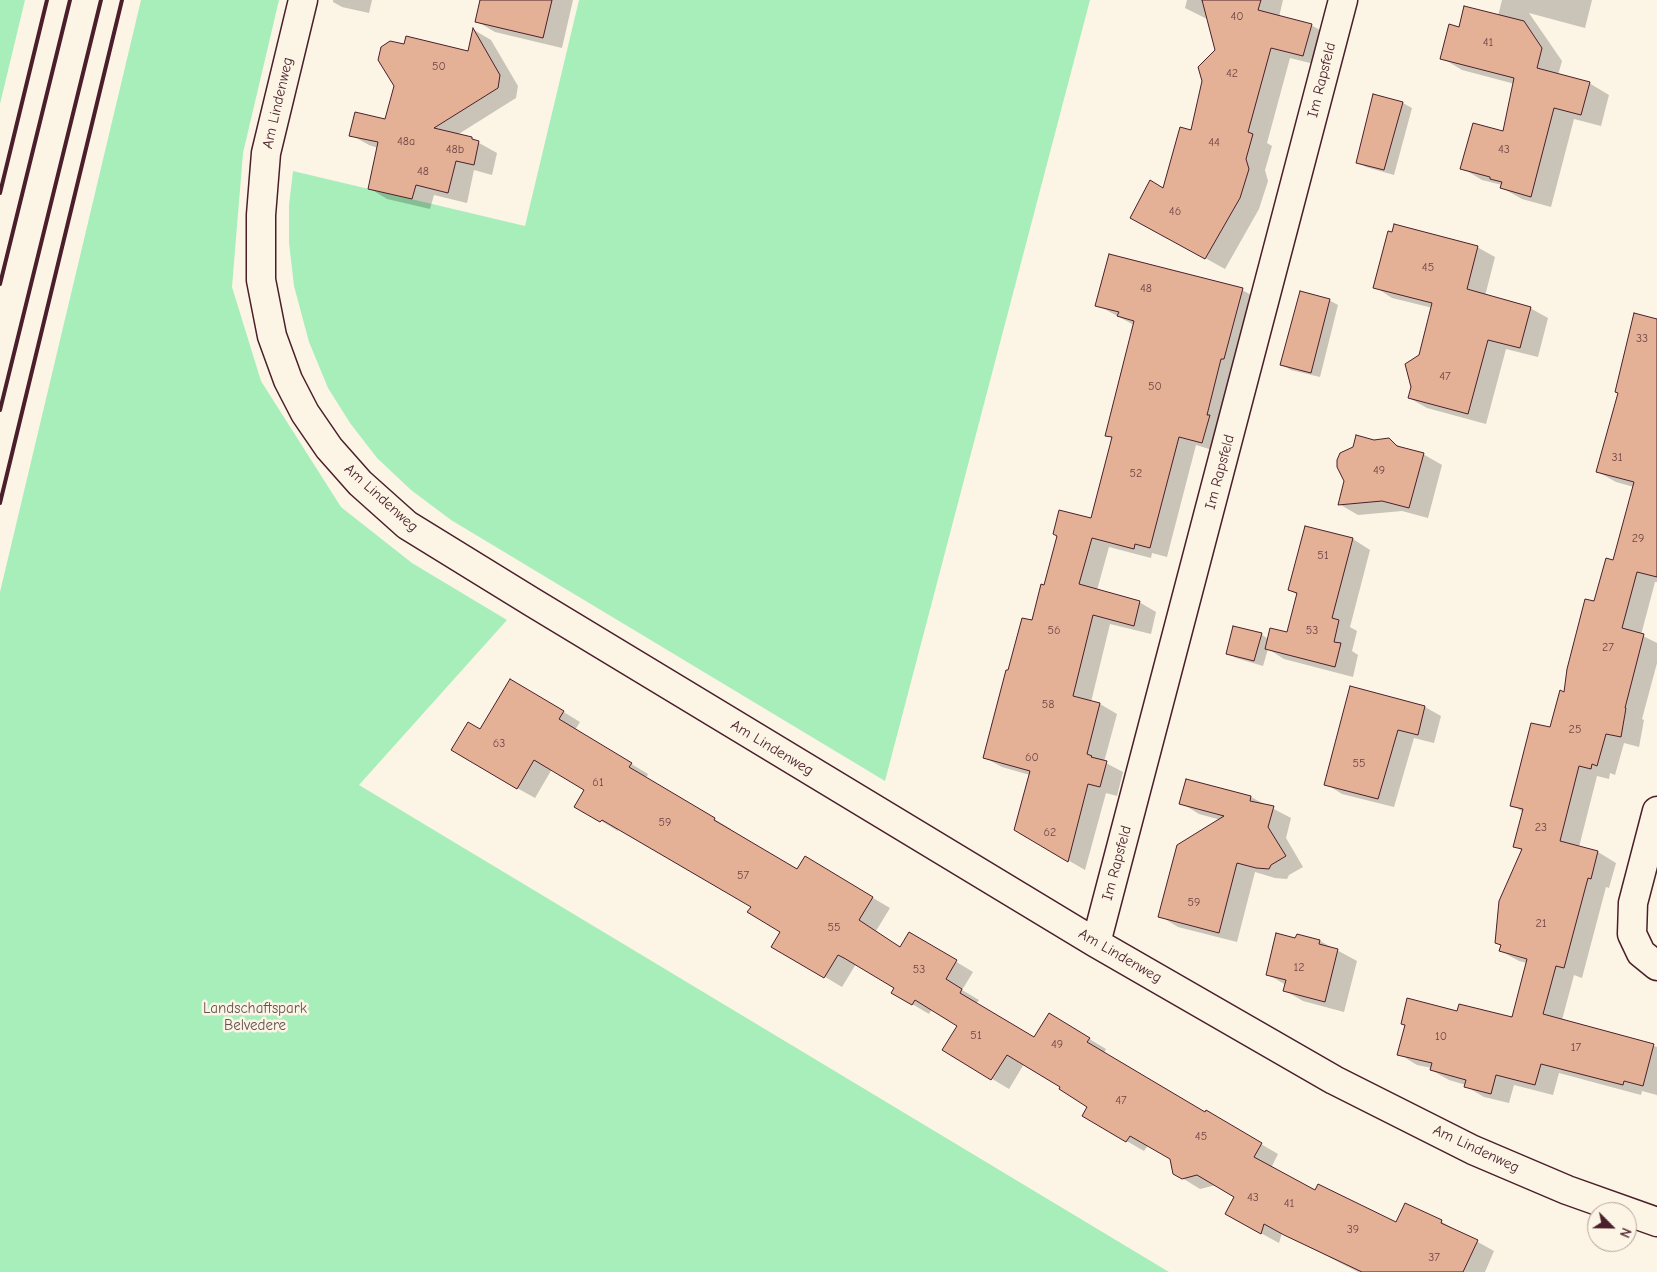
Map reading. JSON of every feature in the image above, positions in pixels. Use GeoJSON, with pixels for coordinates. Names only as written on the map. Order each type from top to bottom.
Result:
{"type":"FeatureCollection","features":[{"type":"Feature","properties":{"kind":"street","name":"Am Lindenweg"},"geometry":{"type":"LineString","coordinates":[[303,0],[266,153],[261,215],[261,280],[272,336],[288,380],[305,413],[329,448],[360,483],[407,525],[532,602],[1096,943],[1334,1080],[1473,1150],[1567,1190],[1657,1222]]}},
{"type":"Feature","properties":{"kind":"street","name":"Im Rapsfeld"},"geometry":{"type":"LineString","coordinates":[[1096,943],[1343,0]]}},
{"type":"Feature","properties":{"kind":"street"},"geometry":{"type":"LineString","coordinates":[[1657,811],[1633,903],[1632,934],[1641,953],[1657,966]]}},
{"type":"Feature","properties":{"kind":"green space"},"geometry":{"type":"Polygon","coordinates":[[[0,0],[25,0],[0,104],[0,0]]]}},
{"type":"Feature","properties":{"kind":"green space","name":"Landschaftspark Belvedere"},"geometry":{"type":"Polygon","coordinates":[[[141,0],[279,0],[243,153],[232,287],[261,381],[341,507],[412,563],[507,620],[359,785],[1169,1272],[0,1272],[0,592],[141,0]]]}},
{"type":"Feature","properties":{"kind":"green space"},"geometry":{"type":"Polygon","coordinates":[[[579,0],[1090,0],[885,781],[451,520],[411,490],[377,458],[350,423],[328,388],[309,342],[294,286],[289,243],[289,205],[293,171],[525,226],[579,0]]]}},
{"type":"Feature","properties":{"kind":"building"},"geometry":{"type":"Polygon","coordinates":[[[480,0],[552,0],[543,38],[475,22],[480,0]]]}},
{"type":"Feature","properties":{"kind":"building"},"geometry":{"type":"Polygon","coordinates":[[[1202,0],[1261,0],[1258,10],[1312,24],[1303,56],[1271,48],[1248,132],[1253,134],[1246,159],[1249,169],[1240,198],[1205,259],[1130,218],[1150,180],[1163,188],[1180,127],[1191,130],[1202,81],[1198,67],[1215,50],[1202,0]]]}},
{"type":"Feature","properties":{"kind":"building"},"geometry":{"type":"Polygon","coordinates":[[[1464,6],[1524,21],[1542,48],[1537,68],[1590,82],[1581,115],[1554,108],[1531,197],[1500,188],[1502,182],[1490,179],[1490,177],[1460,169],[1473,123],[1503,131],[1514,78],[1440,59],[1449,24],[1459,27],[1464,6]]]}},
{"type":"Feature","properties":{"kind":"building"},"geometry":{"type":"Polygon","coordinates":[[[473,28],[500,75],[498,88],[434,128],[472,137],[472,139],[479,141],[474,165],[456,161],[448,193],[416,185],[412,199],[368,189],[378,142],[349,136],[355,112],[385,119],[394,86],[378,60],[381,47],[390,41],[404,44],[406,36],[468,51],[473,28]]]}},
{"type":"Feature","properties":{"kind":"building"},"geometry":{"type":"Polygon","coordinates":[[[1373,94],[1403,102],[1384,170],[1356,163],[1373,94]]]}},
{"type":"Feature","properties":{"kind":"building"},"geometry":{"type":"Polygon","coordinates":[[[1394,224],[1478,246],[1467,289],[1531,307],[1520,348],[1488,340],[1468,414],[1408,398],[1411,387],[1405,364],[1419,355],[1432,303],[1373,288],[1388,231],[1392,232],[1394,224]]]}},
{"type":"Feature","properties":{"kind":"building"},"geometry":{"type":"Polygon","coordinates":[[[1109,254],[1243,288],[1224,359],[1221,359],[1207,415],[1210,415],[1202,443],[1179,437],[1150,548],[1135,544],[1134,549],[1092,538],[1079,584],[1140,601],[1134,626],[1093,615],[1073,696],[1100,703],[1087,754],[1091,757],[1107,761],[1100,787],[1088,784],[1068,862],[1014,830],[1030,771],[983,758],[1022,618],[1032,620],[1041,584],[1044,585],[1057,536],[1053,534],[1059,510],[1091,518],[1112,437],[1105,436],[1134,321],[1117,316],[1119,312],[1095,306],[1109,254]]]}},
{"type":"Feature","properties":{"kind":"building"},"geometry":{"type":"Polygon","coordinates":[[[1300,291],[1330,299],[1311,373],[1280,365],[1300,291]]]}},
{"type":"Feature","properties":{"kind":"building"},"geometry":{"type":"Polygon","coordinates":[[[1634,313],[1657,319],[1657,577],[1637,572],[1622,628],[1644,634],[1625,708],[1621,737],[1606,734],[1597,766],[1592,764],[1591,769],[1579,766],[1560,841],[1598,851],[1591,879],[1588,878],[1564,968],[1556,966],[1543,1014],[1654,1044],[1643,1086],[1624,1081],[1623,1085],[1541,1064],[1535,1085],[1496,1075],[1491,1094],[1464,1087],[1466,1080],[1430,1070],[1432,1063],[1397,1055],[1405,1025],[1401,1024],[1407,998],[1457,1011],[1459,1004],[1512,1017],[1527,959],[1499,951],[1501,945],[1495,943],[1499,901],[1522,849],[1513,847],[1523,809],[1510,806],[1531,723],[1550,727],[1560,690],[1564,692],[1567,669],[1585,599],[1594,601],[1606,558],[1613,560],[1634,482],[1596,472],[1618,393],[1615,392],[1634,313]]]}},
{"type":"Feature","properties":{"kind":"building"},"geometry":{"type":"Polygon","coordinates":[[[1356,435],[1374,440],[1389,438],[1397,446],[1424,453],[1409,508],[1382,501],[1338,505],[1344,481],[1337,467],[1337,460],[1340,453],[1353,447],[1356,435]]]}},
{"type":"Feature","properties":{"kind":"building"},"geometry":{"type":"Polygon","coordinates":[[[1305,526],[1353,538],[1332,618],[1339,620],[1334,642],[1341,643],[1335,667],[1265,649],[1270,628],[1287,632],[1297,593],[1288,590],[1305,526]]]}},
{"type":"Feature","properties":{"kind":"building"},"geometry":{"type":"Polygon","coordinates":[[[1233,626],[1262,633],[1254,661],[1226,654],[1233,626]]]}},
{"type":"Feature","properties":{"kind":"building"},"geometry":{"type":"Polygon","coordinates":[[[510,679],[564,711],[559,719],[632,763],[629,767],[715,818],[714,820],[797,869],[805,856],[873,897],[859,920],[900,947],[909,932],[957,960],[946,979],[962,989],[960,993],[1034,1037],[1049,1013],[1090,1038],[1087,1042],[1205,1112],[1206,1110],[1262,1143],[1254,1157],[1315,1190],[1318,1184],[1396,1222],[1405,1203],[1442,1220],[1441,1223],[1478,1240],[1463,1272],[1362,1272],[1264,1224],[1261,1234],[1225,1214],[1234,1197],[1197,1175],[1182,1179],[1173,1174],[1170,1159],[1130,1136],[1126,1142],[1082,1116],[1087,1107],[1059,1089],[1060,1087],[1007,1055],[991,1080],[942,1050],[957,1026],[915,1000],[912,1005],[891,993],[894,988],[844,958],[838,955],[824,978],[771,947],[780,932],[747,912],[751,907],[602,820],[600,822],[574,807],[584,790],[534,760],[517,789],[451,750],[468,722],[480,729],[510,679]]]}},
{"type":"Feature","properties":{"kind":"building"},"geometry":{"type":"Polygon","coordinates":[[[1350,686],[1425,706],[1418,735],[1398,730],[1378,799],[1324,785],[1350,686]]]}},
{"type":"Feature","properties":{"kind":"building"},"geometry":{"type":"Polygon","coordinates":[[[1186,779],[1251,796],[1250,801],[1274,806],[1268,827],[1286,856],[1271,865],[1269,869],[1237,863],[1219,933],[1158,917],[1177,845],[1224,816],[1179,804],[1186,779]]]}},
{"type":"Feature","properties":{"kind":"building"},"geometry":{"type":"Polygon","coordinates":[[[1276,933],[1295,938],[1297,934],[1320,940],[1319,944],[1338,949],[1325,1002],[1283,991],[1286,980],[1266,975],[1276,933]]]}},
{"type":"Feature","properties":{"kind":"railway"},"geometry":{"type":"LineString","coordinates":[[0,193],[47,0]]}},
{"type":"Feature","properties":{"kind":"railway"},"geometry":{"type":"LineString","coordinates":[[0,284],[70,0]]}},
{"type":"Feature","properties":{"kind":"railway"},"geometry":{"type":"LineString","coordinates":[[0,410],[101,0]]}},
{"type":"Feature","properties":{"kind":"railway"},"geometry":{"type":"LineString","coordinates":[[0,503],[122,0]]}}]}
